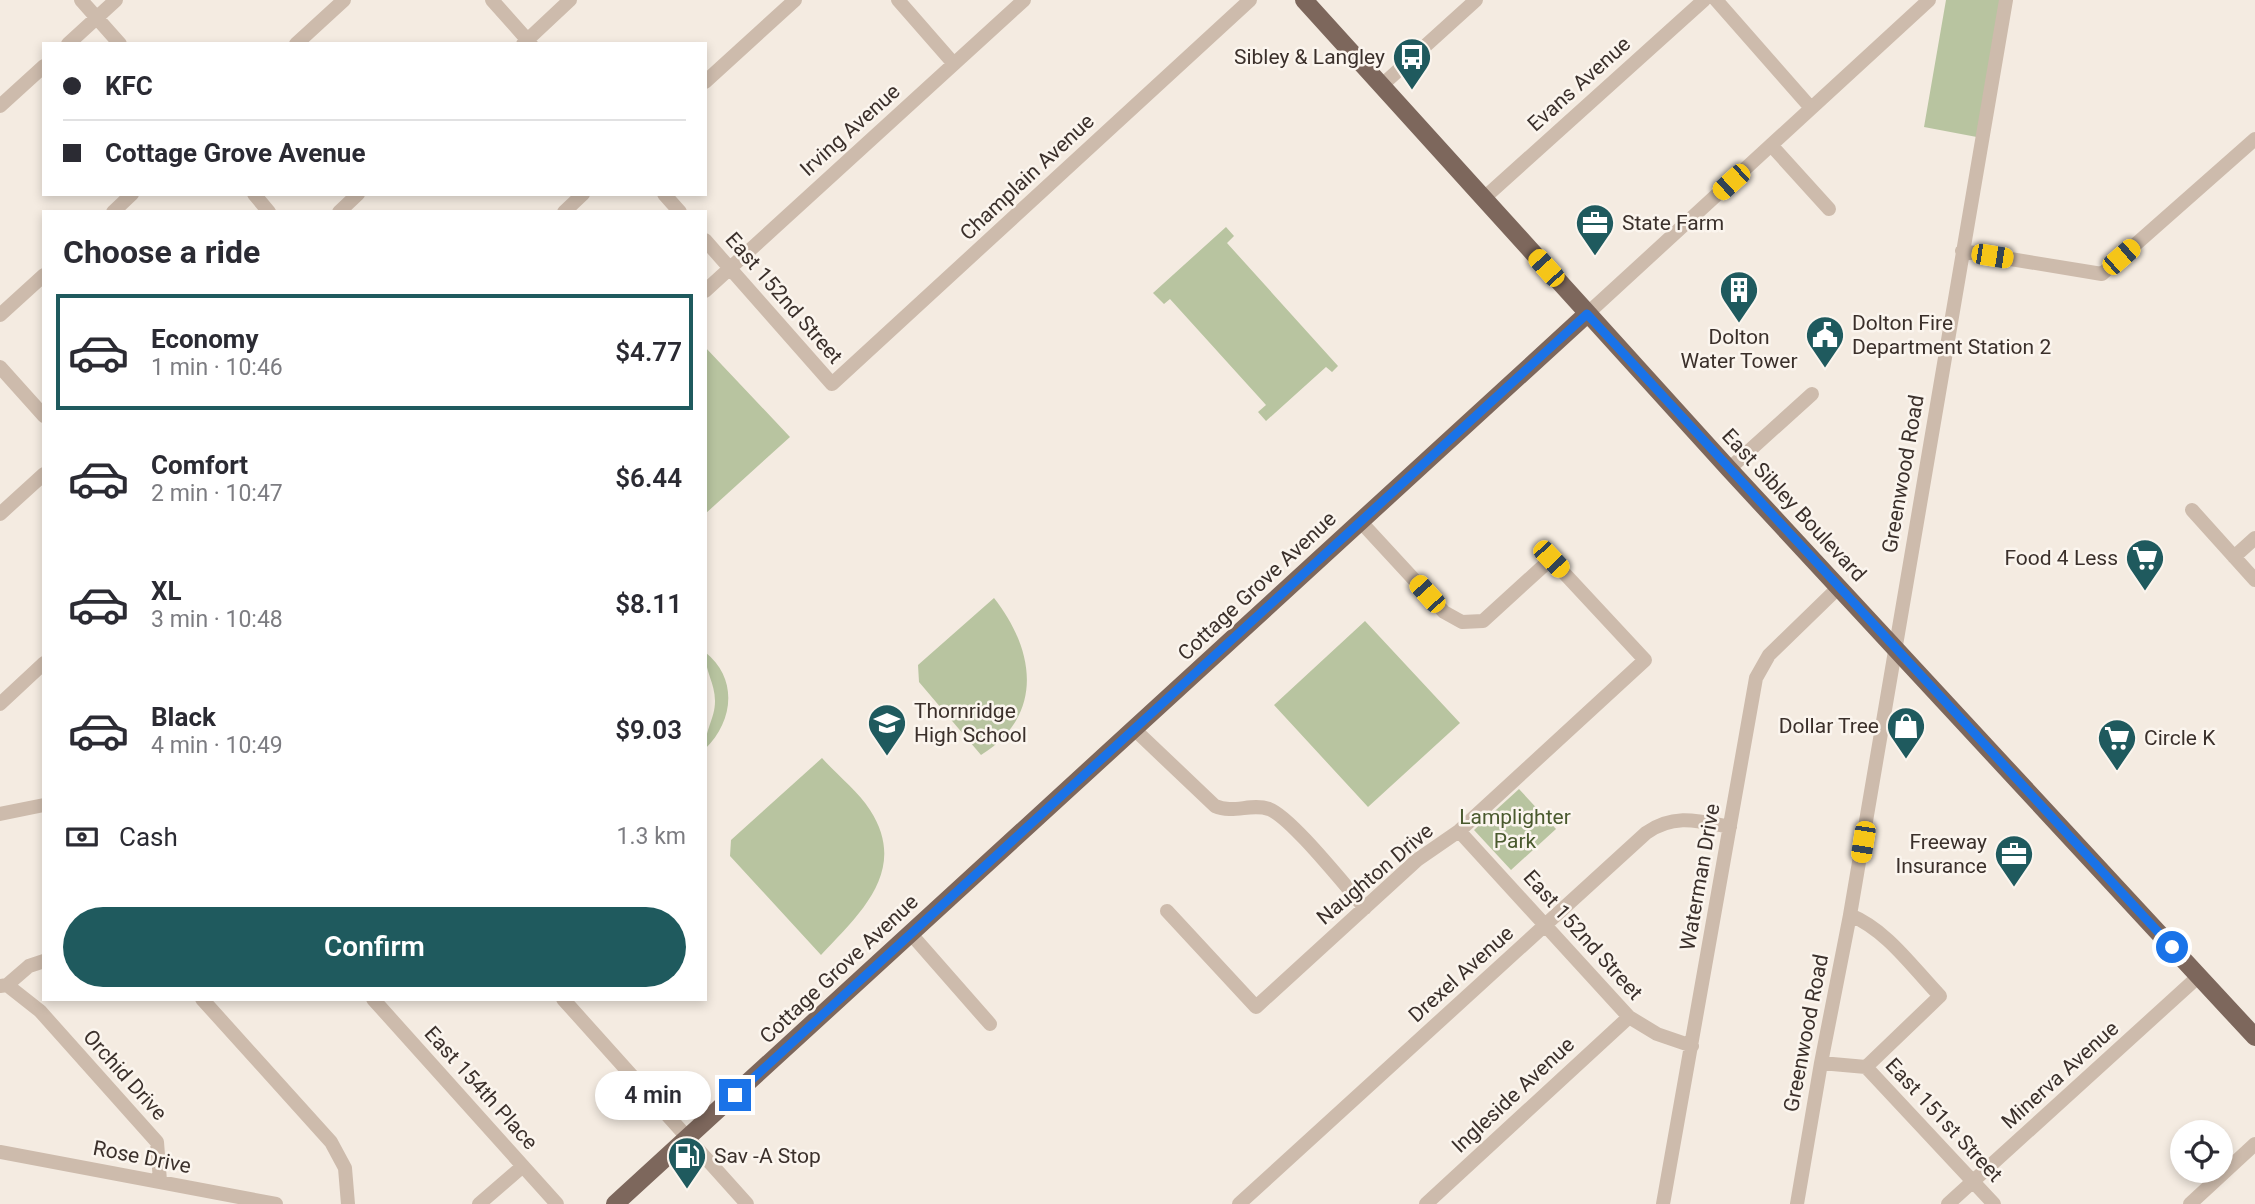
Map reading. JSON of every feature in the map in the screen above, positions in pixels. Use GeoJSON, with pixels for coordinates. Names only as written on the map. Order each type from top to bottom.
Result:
{"type":"FeatureCollection","features":[{"type":"Feature","properties":{"kind":"main road","name":"East Sibley Boulevard"},"geometry":{"type":"LineString","coordinates":[[1304,0],[1729,469],[2255,1037]]}},
{"type":"Feature","properties":{"kind":"main road","name":"Cottage Grove Avenue"},"geometry":{"type":"LineString","coordinates":[[615,1204],[1587,314]]}},
{"type":"Feature","properties":{"kind":"street"},"geometry":{"type":"LineString","coordinates":[[81,0],[118,42]]}},
{"type":"Feature","properties":{"kind":"street"},"geometry":{"type":"LineString","coordinates":[[70,42],[117,0]]}},
{"type":"Feature","properties":{"kind":"street"},"geometry":{"type":"LineString","coordinates":[[298,42],[344,0]]}},
{"type":"Feature","properties":{"kind":"street"},"geometry":{"type":"LineString","coordinates":[[492,0],[527,42],[570,0]]}},
{"type":"Feature","properties":{"kind":"street"},"geometry":{"type":"LineString","coordinates":[[707,80],[795,0]]}},
{"type":"Feature","properties":{"kind":"street"},"geometry":{"type":"LineString","coordinates":[[898,0],[954,64]]}},
{"type":"Feature","properties":{"kind":"street","name":"Irving Avenue"},"geometry":{"type":"LineString","coordinates":[[707,289],[1024,0]]}},
{"type":"Feature","properties":{"kind":"street","name":"Champlain Avenue"},"geometry":{"type":"LineString","coordinates":[[832,384],[1251,0]]}},
{"type":"Feature","properties":{"kind":"street"},"geometry":{"type":"LineString","coordinates":[[1381,86],[1476,0]]}},
{"type":"Feature","properties":{"kind":"street","name":"Evans Avenue"},"geometry":{"type":"LineString","coordinates":[[1483,198],[1704,0]]}},
{"type":"Feature","properties":{"kind":"street"},"geometry":{"type":"LineString","coordinates":[[1716,0],[1811,108]]}},
{"type":"Feature","properties":{"kind":"street","name":"Cottage Grove Avenue"},"geometry":{"type":"LineString","coordinates":[[1587,314],[1929,0]]}},
{"type":"Feature","properties":{"kind":"street","name":"Greenwood Road"},"geometry":{"type":"LineString","coordinates":[[1797,1204],[1850,915],[2006,0]]}},
{"type":"Feature","properties":{"kind":"street"},"geometry":{"type":"LineString","coordinates":[[0,106],[42,68]]}},
{"type":"Feature","properties":{"kind":"street"},"geometry":{"type":"LineString","coordinates":[[1962,251],[2102,274],[2255,139]]}},
{"type":"Feature","properties":{"kind":"street"},"geometry":{"type":"LineString","coordinates":[[1771,145],[1829,209]]}},
{"type":"Feature","properties":{"kind":"street"},"geometry":{"type":"LineString","coordinates":[[115,210],[130,196]]}},
{"type":"Feature","properties":{"kind":"street"},"geometry":{"type":"LineString","coordinates":[[256,196],[267,210]]}},
{"type":"Feature","properties":{"kind":"street"},"geometry":{"type":"LineString","coordinates":[[341,210],[356,196]]}},
{"type":"Feature","properties":{"kind":"street"},"geometry":{"type":"LineString","coordinates":[[566,210],[581,196]]}},
{"type":"Feature","properties":{"kind":"street"},"geometry":{"type":"LineString","coordinates":[[666,196],[678,210]]}},
{"type":"Feature","properties":{"kind":"street","name":"East 152nd Street"},"geometry":{"type":"LineString","coordinates":[[707,242],[832,384]]}},
{"type":"Feature","properties":{"kind":"street"},"geometry":{"type":"LineString","coordinates":[[0,315],[42,277]]}},
{"type":"Feature","properties":{"kind":"street"},"geometry":{"type":"LineString","coordinates":[[0,367],[42,414]]}},
{"type":"Feature","properties":{"kind":"street"},"geometry":{"type":"LineString","coordinates":[[1729,469],[1812,394]]}},
{"type":"Feature","properties":{"kind":"street"},"geometry":{"type":"LineString","coordinates":[[0,514],[42,476]]}},
{"type":"Feature","properties":{"kind":"street"},"geometry":{"type":"LineString","coordinates":[[2192,510],[2255,580]]}},
{"type":"Feature","properties":{"kind":"street","name":"Naughton Drive"},"geometry":{"type":"LineString","coordinates":[[1167,911],[1256,1007],[1417,860],[1459,831],[1645,660],[1551,559],[1483,621],[1462,622],[1444,612],[1360,521]]}},
{"type":"Feature","properties":{"kind":"street"},"geometry":{"type":"LineString","coordinates":[[2234,557],[2255,538]]}},
{"type":"Feature","properties":{"kind":"street","name":"Waterman Drive"},"geometry":{"type":"LineString","coordinates":[[1663,1204],[1756,678],[1769,655],[1839,587]]}},
{"type":"Feature","properties":{"kind":"street"},"geometry":{"type":"LineString","coordinates":[[0,704],[42,665]]}},
{"type":"Feature","properties":{"kind":"street"},"geometry":{"type":"LineString","coordinates":[[1134,729],[1214,806],[1224,811],[1257,807],[1279,815],[1365,908]]}},
{"type":"Feature","properties":{"kind":"street"},"geometry":{"type":"LineString","coordinates":[[0,814],[42,806]]}},
{"type":"Feature","properties":{"kind":"street","name":"Drexel Avenue"},"geometry":{"type":"LineString","coordinates":[[1249,1201],[1546,925],[1658,825],[1684,818],[1730,827]]}},
{"type":"Feature","properties":{"kind":"street","name":"East 152nd Street"},"geometry":{"type":"LineString","coordinates":[[1459,831],[1629,1017],[1657,1034],[1692,1046]]}},
{"type":"Feature","properties":{"kind":"street"},"geometry":{"type":"LineString","coordinates":[[1850,915],[1866,921],[1883,936],[1940,996],[1866,1067]]}},
{"type":"Feature","properties":{"kind":"street"},"geometry":{"type":"LineString","coordinates":[[911,933],[990,1024]]}},
{"type":"Feature","properties":{"kind":"street"},"geometry":{"type":"LineString","coordinates":[[3,986],[29,966],[42,962]]}},
{"type":"Feature","properties":{"kind":"street","name":"Minerva Avenue"},"geometry":{"type":"LineString","coordinates":[[1948,1204],[2199,976]]}},
{"type":"Feature","properties":{"kind":"street","name":"Orchid Drive"},"geometry":{"type":"LineString","coordinates":[[3,986],[40,1011],[157,1142],[160,1181]]}},
{"type":"Feature","properties":{"kind":"street"},"geometry":{"type":"LineString","coordinates":[[204,1001],[331,1142],[345,1168],[348,1204]]}},
{"type":"Feature","properties":{"kind":"street","name":"East 154th Place"},"geometry":{"type":"LineString","coordinates":[[375,1001],[557,1204]]}},
{"type":"Feature","properties":{"kind":"street"},"geometry":{"type":"LineString","coordinates":[[565,1001],[747,1204]]}},
{"type":"Feature","properties":{"kind":"street","name":"Ingleside Avenue"},"geometry":{"type":"LineString","coordinates":[[1426,1204],[1629,1017]]}},
{"type":"Feature","properties":{"kind":"street","name":"East 151st Street"},"geometry":{"type":"LineString","coordinates":[[1821,1063],[1866,1067],[1994,1204]]}},
{"type":"Feature","properties":{"kind":"street"},"geometry":{"type":"LineString","coordinates":[[2190,1204],[2255,1144]]}},
{"type":"Feature","properties":{"kind":"street","name":"Rose Drive"},"geometry":{"type":"LineString","coordinates":[[0,1152],[276,1204]]}},
{"type":"Feature","properties":{"kind":"street"},"geometry":{"type":"LineString","coordinates":[[479,1204],[523,1166]]}},
{"type":"Feature","properties":{"kind":"green space"},"geometry":{"type":"Polygon","coordinates":[[[1946,0],[2006,0],[1982,138],[1924,127],[1946,0]]]}},
{"type":"Feature","properties":{"kind":"green space"},"geometry":{"type":"Polygon","coordinates":[[[1226,227],[1234,236],[1227,243],[1338,366],[1332,372],[1326,367],[1266,421],[1258,412],[1266,405],[1170,299],[1164,304],[1153,293],[1226,227]]]}},
{"type":"Feature","properties":{"kind":"green space"},"geometry":{"type":"Polygon","coordinates":[[[707,349],[790,437],[707,512],[707,349]]]}},
{"type":"Feature","properties":{"kind":"green space"},"geometry":{"type":"Polygon","coordinates":[[[994,598],[1018,639],[1025,660],[1027,681],[1024,701],[1016,721],[1002,739],[981,755],[919,682],[918,665],[994,598]]]}},
{"type":"Feature","properties":{"kind":"green space"},"geometry":{"type":"Polygon","coordinates":[[[1365,621],[1460,723],[1368,807],[1274,705],[1365,621]]]}},
{"type":"Feature","properties":{"kind":"green space"},"geometry":{"type":"Polygon","coordinates":[[[707,654],[723,675],[728,700],[722,726],[707,747],[715,701],[707,654]]]}},
{"type":"Feature","properties":{"kind":"green space"},"geometry":{"type":"Polygon","coordinates":[[[822,758],[870,810],[881,832],[884,852],[882,871],[875,890],[851,923],[821,955],[730,856],[731,840],[822,758]]]}},
{"type":"Feature","properties":{"kind":"green space","name":"Lamplighter Park"},"geometry":{"type":"Polygon","coordinates":[[[1519,789],[1556,829],[1511,870],[1474,830],[1519,789]]]}},
{"type":"Feature","properties":{"kind":"place","name":"Sibley & Langley"},"geometry":{"type":"Point","coordinates":[1412,91]}},
{"type":"Feature","properties":{"kind":"place","name":"State Farm"},"geometry":{"type":"Point","coordinates":[1595,257]}},
{"type":"Feature","properties":{"kind":"place","name":"Dolton Water Tower"},"geometry":{"type":"Point","coordinates":[1739,324]}},
{"type":"Feature","properties":{"kind":"place","name":"Dolton Fire Department Station 2"},"geometry":{"type":"Point","coordinates":[1825,369]}},
{"type":"Feature","properties":{"kind":"place","name":"Food 4 Less"},"geometry":{"type":"Point","coordinates":[2145,592]}},
{"type":"Feature","properties":{"kind":"place","name":"Thornridge High School"},"geometry":{"type":"Point","coordinates":[887,757]}},
{"type":"Feature","properties":{"kind":"place","name":"Dollar Tree"},"geometry":{"type":"Point","coordinates":[1906,760]}},
{"type":"Feature","properties":{"kind":"place","name":"Circle K"},"geometry":{"type":"Point","coordinates":[2117,772]}},
{"type":"Feature","properties":{"kind":"place","name":"Freeway Insurance"},"geometry":{"type":"Point","coordinates":[2014,888]}},
{"type":"Feature","properties":{"kind":"place","name":"Sav -A Stop"},"geometry":{"type":"Point","coordinates":[687,1190]}},
{"type":"Feature","properties":{"kind":"route"},"geometry":{"type":"LineString","coordinates":[[735,1095],[1587,314],[2172,947]]}}]}
